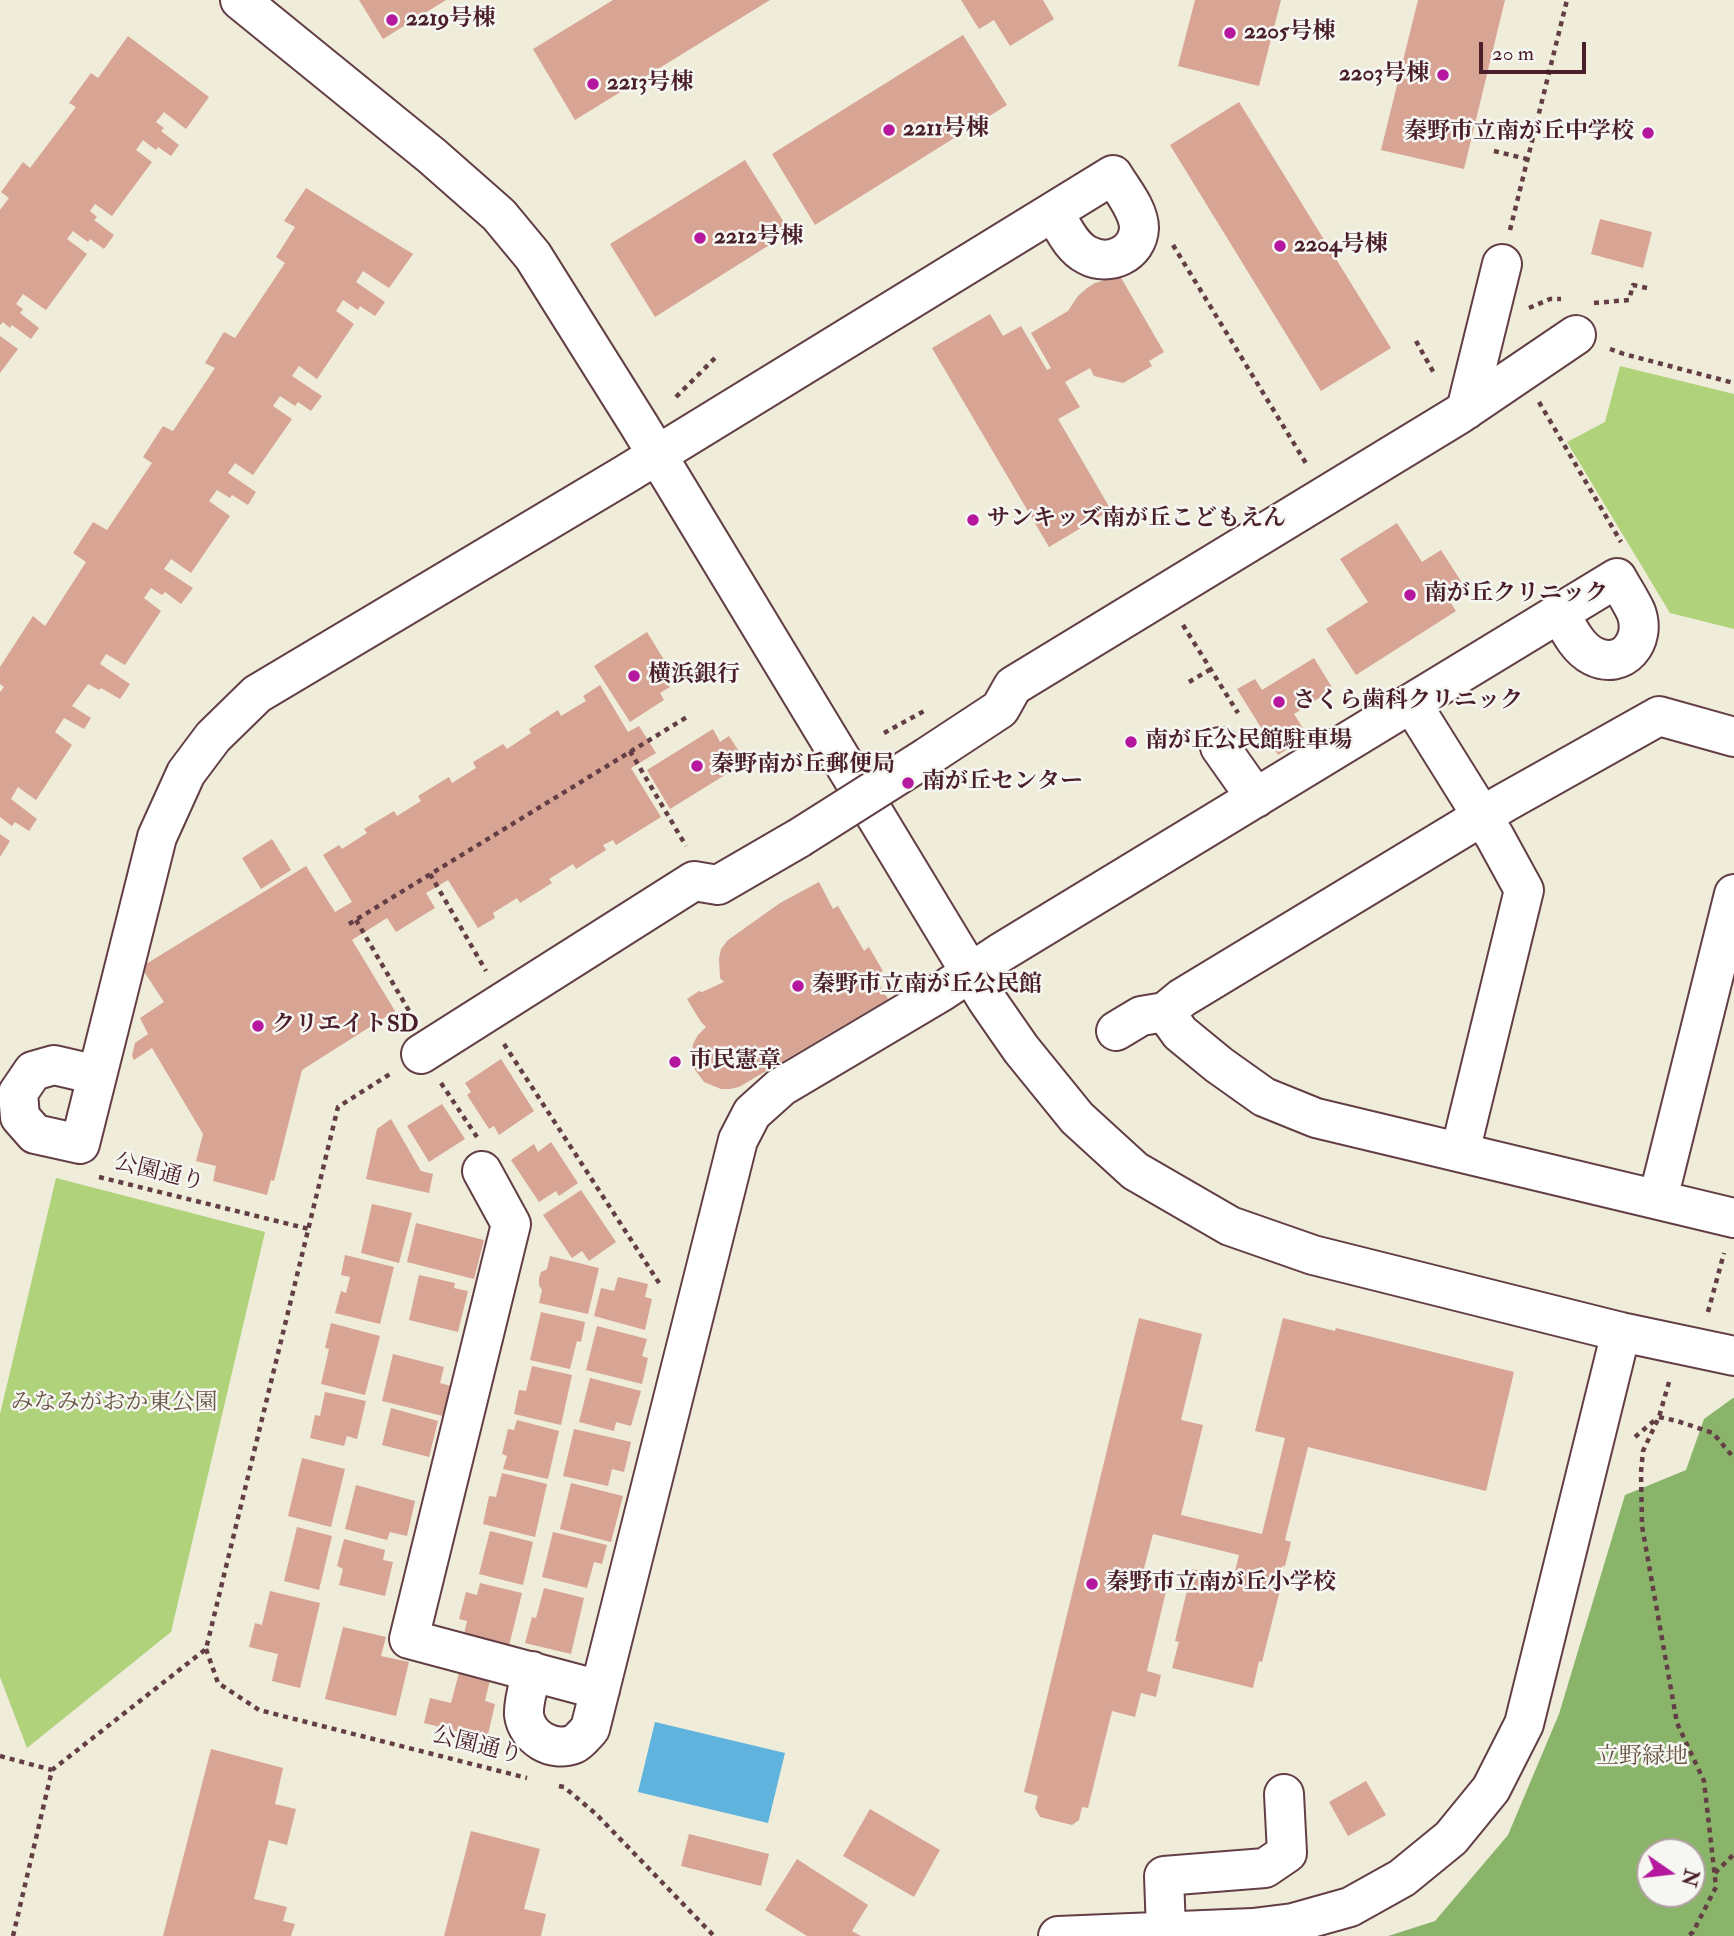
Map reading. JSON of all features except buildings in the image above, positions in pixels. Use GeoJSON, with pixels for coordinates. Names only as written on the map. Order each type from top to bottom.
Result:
{"type":"FeatureCollection","features":[{"type":"Feature","properties":{"kind":"street"},"geometry":{"type":"LineString","coordinates":[[240,0],[432,156],[499,215],[533,256],[639,425],[969,972],[1021,1049],[1077,1118],[1135,1171],[1230,1226],[1313,1255],[1622,1332],[1734,1356]]}},
{"type":"Feature","properties":{"kind":"street"},"geometry":{"type":"LineString","coordinates":[[97,1075],[157,838],[186,773],[213,737],[257,694],[1054,213]]}},
{"type":"Feature","properties":{"kind":"street"},"geometry":{"type":"LineString","coordinates":[[1466,410],[1502,264]]}},
{"type":"Feature","properties":{"kind":"street"},"geometry":{"type":"LineString","coordinates":[[426,1051],[694,881],[718,885],[928,757],[1000,709],[999,681],[1164,594],[1466,410],[1584,319]]}},
{"type":"Feature","properties":{"kind":"street"},"geometry":{"type":"LineString","coordinates":[[532,1671],[524,1713],[529,1731],[554,1746],[575,1744],[590,1729],[738,1140],[752,1113],[781,1087],[1560,613]]}},
{"type":"Feature","properties":{"kind":"street"},"geometry":{"type":"LineString","coordinates":[[1412,704],[1482,816],[1524,890],[1460,1152]]}},
{"type":"Feature","properties":{"kind":"street"},"geometry":{"type":"LineString","coordinates":[[1116,1031],[1141,1016],[1165,1012],[1182,998],[1482,816],[1659,716],[1734,737]]}},
{"type":"Feature","properties":{"kind":"street"},"geometry":{"type":"LineString","coordinates":[[1232,735],[1256,798]]}},
{"type":"Feature","properties":{"kind":"street"},"geometry":{"type":"LineString","coordinates":[[1658,1199],[1734,894]]}},
{"type":"Feature","properties":{"kind":"street"},"geometry":{"type":"LineString","coordinates":[[1165,1012],[1180,1033],[1264,1097],[1317,1118],[1734,1218]]}},
{"type":"Feature","properties":{"kind":"street"},"geometry":{"type":"LineString","coordinates":[[482,1171],[511,1224],[409,1639],[600,1690]]}},
{"type":"Feature","properties":{"kind":"street"},"geometry":{"type":"LineString","coordinates":[[1058,1936],[1252,1928],[1293,1923],[1350,1907],[1402,1878],[1451,1838],[1491,1788],[1524,1724],[1622,1332]]}},
{"type":"Feature","properties":{"kind":"street"},"geometry":{"type":"LineString","coordinates":[[1166,1931],[1164,1875],[1265,1868],[1287,1853],[1284,1794]]}},
{"type":"Feature","properties":{"kind":"path"},"geometry":{"type":"LineString","coordinates":[[1502,264],[1567,0]]}},
{"type":"Feature","properties":{"kind":"path"},"geometry":{"type":"LineString","coordinates":[[1494,151],[1527,159]]}},
{"type":"Feature","properties":{"kind":"path"},"geometry":{"type":"LineString","coordinates":[[1170,239],[1326,495]]}},
{"type":"Feature","properties":{"kind":"path"},"geometry":{"type":"LineString","coordinates":[[1584,319],[1629,300],[1633,285],[1647,288]]}},
{"type":"Feature","properties":{"kind":"path"},"geometry":{"type":"LineString","coordinates":[[1536,305],[1550,299]]}},
{"type":"Feature","properties":{"kind":"path"},"geometry":{"type":"LineString","coordinates":[[1624,354],[1734,383]]}},
{"type":"Feature","properties":{"kind":"path"},"geometry":{"type":"LineString","coordinates":[[672,401],[717,356]]}},
{"type":"Feature","properties":{"kind":"path"},"geometry":{"type":"LineString","coordinates":[[1560,439],[1627,552]]}},
{"type":"Feature","properties":{"kind":"path"},"geometry":{"type":"LineString","coordinates":[[1164,594],[1210,669],[1232,735]]}},
{"type":"Feature","properties":{"kind":"path"},"geometry":{"type":"LineString","coordinates":[[1189,682],[1210,669]]}},
{"type":"Feature","properties":{"kind":"path"},"geometry":{"type":"LineString","coordinates":[[349,924],[687,717]]}},
{"type":"Feature","properties":{"kind":"path"},"geometry":{"type":"LineString","coordinates":[[630,751],[685,846]]}},
{"type":"Feature","properties":{"kind":"path"},"geometry":{"type":"LineString","coordinates":[[430,874],[494,1008],[668,1296]]}},
{"type":"Feature","properties":{"kind":"path"},"geometry":{"type":"LineString","coordinates":[[356,920],[426,1051],[483,1146],[482,1171]]}},
{"type":"Feature","properties":{"kind":"path"},"geometry":{"type":"LineString","coordinates":[[13,1936],[52,1770],[206,1649],[338,1107],[426,1051]]}},
{"type":"Feature","properties":{"kind":"path","name":"公園通り"},"geometry":{"type":"LineString","coordinates":[[94,1176],[309,1229]]}},
{"type":"Feature","properties":{"kind":"path"},"geometry":{"type":"LineString","coordinates":[[1705,1323],[1720,1266]]}},
{"type":"Feature","properties":{"kind":"path"},"geometry":{"type":"LineString","coordinates":[[1669,1382],[1659,1417],[1643,1451],[1641,1472],[1643,1526],[1676,1723],[1704,1780],[1716,1886],[1693,1932],[1688,1936]]}},
{"type":"Feature","properties":{"kind":"path"},"geometry":{"type":"LineString","coordinates":[[1632,1439],[1659,1417]]}},
{"type":"Feature","properties":{"kind":"path"},"geometry":{"type":"LineString","coordinates":[[1659,1417],[1713,1433],[1734,1458]]}},
{"type":"Feature","properties":{"kind":"path","name":"公園通り"},"geometry":{"type":"LineString","coordinates":[[206,1649],[218,1683],[259,1710],[538,1781]]}},
{"type":"Feature","properties":{"kind":"path"},"geometry":{"type":"LineString","coordinates":[[0,1756],[52,1770]]}},
{"type":"Feature","properties":{"kind":"path"},"geometry":{"type":"LineString","coordinates":[[551,1784],[564,1787],[596,1814],[714,1936]]}},
{"type":"Feature","properties":{"kind":"path"},"geometry":{"type":"LineString","coordinates":[[1714,1874],[1734,1854]]}},
{"type":"Feature","properties":{"kind":"green space"},"geometry":{"type":"Polygon","coordinates":[[[1620,366],[1734,394],[1734,629],[1670,613],[1567,442],[1605,422],[1620,366]]]}},
{"type":"Feature","properties":{"kind":"green space","name":"みなみがおか東公園"},"geometry":{"type":"Polygon","coordinates":[[[56,1178],[265,1232],[171,1632],[27,1748],[0,1677],[0,1414],[56,1178]]]}},
{"type":"Feature","properties":{"kind":"green space","name":"立野緑地"},"geometry":{"type":"Polygon","coordinates":[[[1734,1398],[1734,1936],[1388,1936],[1435,1921],[1508,1835],[1559,1714],[1625,1495],[1686,1470],[1704,1419],[1734,1398]]]}},
{"type":"Feature","properties":{"kind":"water"},"geometry":{"type":"Polygon","coordinates":[[[655,1722],[785,1753],[768,1823],[638,1792],[655,1722]]]}},
{"type":"Feature","properties":{"kind":"place","name":"2219号棟"},"geometry":{"type":"Point","coordinates":[392,20]}},
{"type":"Feature","properties":{"kind":"place","name":"2205号棟"},"geometry":{"type":"Point","coordinates":[1230,33]}},
{"type":"Feature","properties":{"kind":"place","name":"2203号棟"},"geometry":{"type":"Point","coordinates":[1443,75]}},
{"type":"Feature","properties":{"kind":"place","name":"2213号棟"},"geometry":{"type":"Point","coordinates":[593,84]}},
{"type":"Feature","properties":{"kind":"place","name":"2211号棟"},"geometry":{"type":"Point","coordinates":[889,130]}},
{"type":"Feature","properties":{"kind":"place","name":"秦野市立南が丘中学校"},"geometry":{"type":"Point","coordinates":[1648,133]}},
{"type":"Feature","properties":{"kind":"place","name":"2212号棟"},"geometry":{"type":"Point","coordinates":[700,238]}},
{"type":"Feature","properties":{"kind":"place","name":"2204号棟"},"geometry":{"type":"Point","coordinates":[1280,246]}},
{"type":"Feature","properties":{"kind":"place","name":"サンキッズ南が丘こどもえん"},"geometry":{"type":"Point","coordinates":[973,520]}},
{"type":"Feature","properties":{"kind":"place","name":"南が丘クリニック"},"geometry":{"type":"Point","coordinates":[1410,595]}},
{"type":"Feature","properties":{"kind":"place","name":"横浜銀行"},"geometry":{"type":"Point","coordinates":[634,676]}},
{"type":"Feature","properties":{"kind":"place","name":"さくら歯科クリニック"},"geometry":{"type":"Point","coordinates":[1279,702]}},
{"type":"Feature","properties":{"kind":"place","name":"南が丘公民館駐車場"},"geometry":{"type":"Point","coordinates":[1131,742]}},
{"type":"Feature","properties":{"kind":"place","name":"秦野南が丘郵便局"},"geometry":{"type":"Point","coordinates":[697,766]}},
{"type":"Feature","properties":{"kind":"place","name":"南が丘センター"},"geometry":{"type":"Point","coordinates":[908,783]}},
{"type":"Feature","properties":{"kind":"place","name":"秦野市立南が丘公民館"},"geometry":{"type":"Point","coordinates":[798,986]}},
{"type":"Feature","properties":{"kind":"place","name":"クリエイトSD"},"geometry":{"type":"Point","coordinates":[258,1026]}},
{"type":"Feature","properties":{"kind":"place","name":"市民憲章"},"geometry":{"type":"Point","coordinates":[675,1062]}},
{"type":"Feature","properties":{"kind":"place","name":"秦野市立南が丘小学校"},"geometry":{"type":"Point","coordinates":[1092,1584]}}]}
